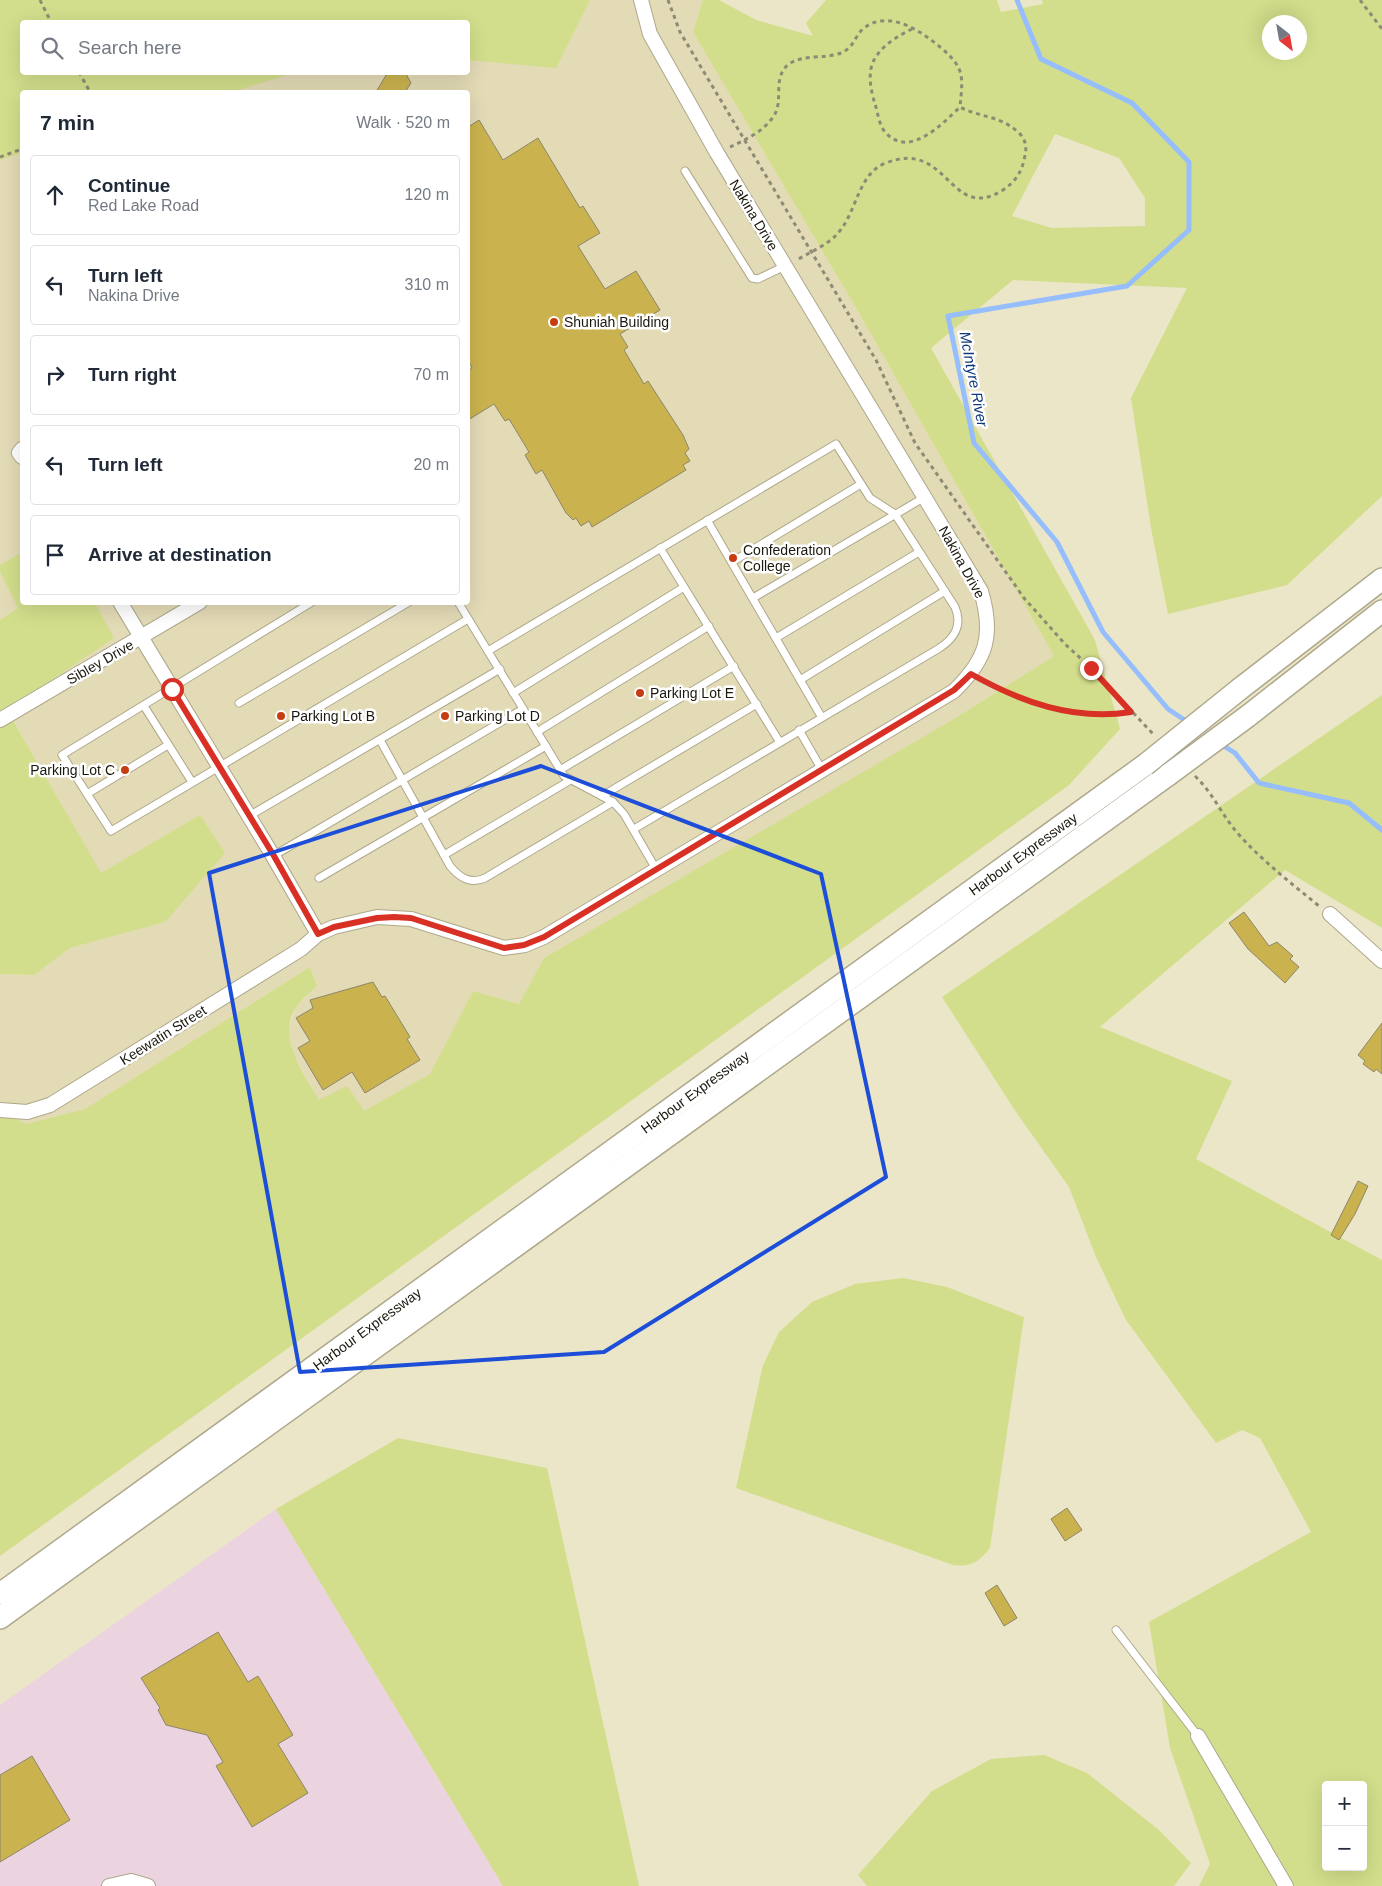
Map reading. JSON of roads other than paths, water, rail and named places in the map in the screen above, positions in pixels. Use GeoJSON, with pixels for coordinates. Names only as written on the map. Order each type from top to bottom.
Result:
{"type":"FeatureCollection","features":[{"type":"Feature","properties":{"kind":"main road","name":"Harbour Expressway"},"geometry":{"type":"LineString","coordinates":[[0,1594],[1145,765],[1382,579]]}},
{"type":"Feature","properties":{"kind":"main road","name":"Harbour Expressway"},"geometry":{"type":"LineString","coordinates":[[0,1618],[1168,775],[1248,716],[1382,611]]}},
{"type":"Feature","properties":{"kind":"street","name":"Nakina Drive"},"geometry":{"type":"LineString","coordinates":[[318,934],[334,927],[360,921],[394,917],[411,918],[504,948],[524,945],[544,937],[954,690],[971,674],[981,659],[988,638],[987,612],[981,591],[717,153],[650,34],[641,0]]}},
{"type":"Feature","properties":{"kind":"street"},"geometry":{"type":"LineString","coordinates":[[122,605],[274,856],[318,934]]}},
{"type":"Feature","properties":{"kind":"street","name":"Sibley Drive"},"geometry":{"type":"LineString","coordinates":[[0,720],[195,605]]}},
{"type":"Feature","properties":{"kind":"street"},"geometry":{"type":"LineString","coordinates":[[1330,914],[1382,961]]}},
{"type":"Feature","properties":{"kind":"street","name":"Keewatin Street"},"geometry":{"type":"LineString","coordinates":[[0,1110],[27,1112],[50,1105],[301,949],[318,934]]}},
{"type":"Feature","properties":{"kind":"street"},"geometry":{"type":"LineString","coordinates":[[1198,1736],[1286,1886]]}},
{"type":"Feature","properties":{"kind":"street"},"geometry":{"type":"LineString","coordinates":[[109,1886],[131,1881],[148,1886]]}},
{"type":"Feature","properties":{"kind":"lane"},"geometry":{"type":"LineString","coordinates":[[685,171],[752,278],[758,279],[785,266]]}},
{"type":"Feature","properties":{"kind":"lane"},"geometry":{"type":"LineString","coordinates":[[488,651],[836,444],[870,498],[895,514],[955,607],[958,617],[957,630],[948,643],[779,741],[634,829]]}},
{"type":"Feature","properties":{"kind":"lane"},"geometry":{"type":"LineString","coordinates":[[732,562],[861,484]]}},
{"type":"Feature","properties":{"kind":"lane"},"geometry":{"type":"LineString","coordinates":[[753,598],[925,497]]}},
{"type":"Feature","properties":{"kind":"lane"},"geometry":{"type":"LineString","coordinates":[[707,520],[822,716]]}},
{"type":"Feature","properties":{"kind":"lane"},"geometry":{"type":"LineString","coordinates":[[660,548],[779,741]]}},
{"type":"Feature","properties":{"kind":"lane"},"geometry":{"type":"LineString","coordinates":[[776,638],[919,552]]}},
{"type":"Feature","properties":{"kind":"lane"},"geometry":{"type":"LineString","coordinates":[[514,693],[684,587]]}},
{"type":"Feature","properties":{"kind":"lane"},"geometry":{"type":"LineString","coordinates":[[800,680],[945,591]]}},
{"type":"Feature","properties":{"kind":"lane"},"geometry":{"type":"LineString","coordinates":[[307,605],[172,689],[62,754],[111,831],[468,619]]}},
{"type":"Feature","properties":{"kind":"lane"},"geometry":{"type":"LineString","coordinates":[[239,703],[404,605]]}},
{"type":"Feature","properties":{"kind":"lane"},"geometry":{"type":"LineString","coordinates":[[460,605],[560,770],[569,781],[613,802],[634,829],[656,869]]}},
{"type":"Feature","properties":{"kind":"lane"},"geometry":{"type":"LineString","coordinates":[[537,732],[709,626]]}},
{"type":"Feature","properties":{"kind":"lane"},"geometry":{"type":"LineString","coordinates":[[560,770],[734,666]]}},
{"type":"Feature","properties":{"kind":"lane"},"geometry":{"type":"LineString","coordinates":[[249,816],[500,669]]}},
{"type":"Feature","properties":{"kind":"lane"},"geometry":{"type":"LineString","coordinates":[[602,796],[757,704]]}},
{"type":"Feature","properties":{"kind":"lane"},"geometry":{"type":"LineString","coordinates":[[144,706],[192,782]]}},
{"type":"Feature","properties":{"kind":"lane"},"geometry":{"type":"LineString","coordinates":[[274,856],[523,709]]}},
{"type":"Feature","properties":{"kind":"lane"},"geometry":{"type":"LineString","coordinates":[[799,730],[822,770]]}},
{"type":"Feature","properties":{"kind":"lane"},"geometry":{"type":"LineString","coordinates":[[380,740],[444,855],[459,876],[470,880],[480,881],[613,802]]}},
{"type":"Feature","properties":{"kind":"lane"},"geometry":{"type":"LineString","coordinates":[[87,794],[168,745]]}},
{"type":"Feature","properties":{"kind":"lane"},"geometry":{"type":"LineString","coordinates":[[319,878],[546,746]]}},
{"type":"Feature","properties":{"kind":"lane"},"geometry":{"type":"LineString","coordinates":[[444,855],[569,781]]}},
{"type":"Feature","properties":{"kind":"lane"},"geometry":{"type":"LineString","coordinates":[[1116,1630],[1198,1736]]}},
{"type":"Feature","properties":{"kind":"waterway","name":"McIntyre River"},"geometry":{"type":"LineString","coordinates":[[1017,0],[1041,59],[1132,103],[1189,162],[1189,230],[1127,286],[948,316],[974,443],[1057,542],[1103,632],[1168,709],[1189,723]]}},
{"type":"Feature","properties":{"kind":"waterway","name":"McIntyre River"},"geometry":{"type":"LineString","coordinates":[[1219,743],[1235,753],[1259,783],[1349,803],[1382,830]]}},
{"type":"Feature","properties":{"kind":"place","name":"Shuniah Building"},"geometry":{"type":"Point","coordinates":[554,322]}},
{"type":"Feature","properties":{"kind":"place","name":"Confederation College"},"geometry":{"type":"Point","coordinates":[733,558]}},
{"type":"Feature","properties":{"kind":"place","name":"Parking Lot E"},"geometry":{"type":"Point","coordinates":[640,693]}},
{"type":"Feature","properties":{"kind":"place","name":"Parking Lot B"},"geometry":{"type":"Point","coordinates":[281,716]}},
{"type":"Feature","properties":{"kind":"place","name":"Parking Lot D"},"geometry":{"type":"Point","coordinates":[445,716]}},
{"type":"Feature","properties":{"kind":"place","name":"Parking Lot C"},"geometry":{"type":"Point","coordinates":[125,770]}}]}
